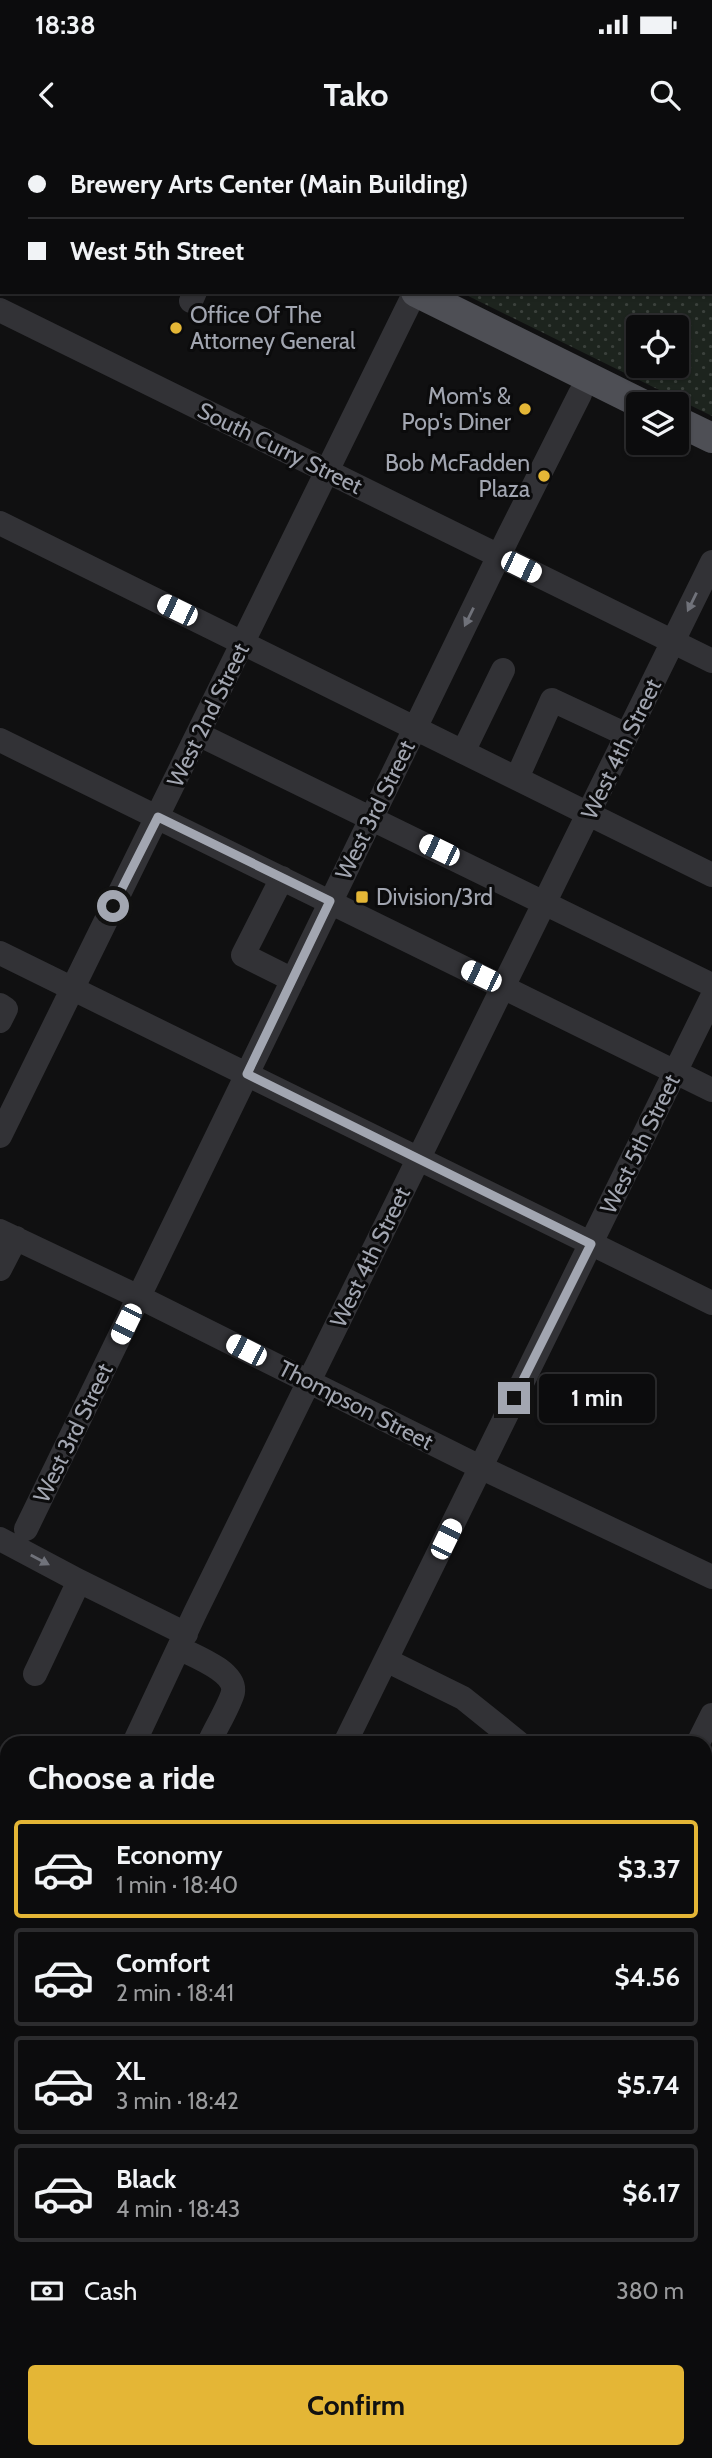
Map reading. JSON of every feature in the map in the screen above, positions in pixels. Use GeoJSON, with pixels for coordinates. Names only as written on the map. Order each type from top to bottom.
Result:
{"type":"FeatureCollection","features":[{"type":"Feature","properties":{"kind":"main road"},"geometry":{"type":"LineString","coordinates":[[420,294],[626,396]]}},
{"type":"Feature","properties":{"kind":"main road"},"geometry":{"type":"LineString","coordinates":[[689,427],[712,438]]}},
{"type":"Feature","properties":{"kind":"street","name":"West 2nd Street"},"geometry":{"type":"LineString","coordinates":[[0,1136],[415,294]]}},
{"type":"Feature","properties":{"kind":"street","name":"South Curry Street"},"geometry":{"type":"LineString","coordinates":[[0,310],[712,661]]}},
{"type":"Feature","properties":{"kind":"street","name":"West 3rd Street"},"geometry":{"type":"LineString","coordinates":[[26,1529],[330,901],[580,394]]}},
{"type":"Feature","properties":{"kind":"street"},"geometry":{"type":"LineString","coordinates":[[0,523],[712,875]]}},
{"type":"Feature","properties":{"kind":"street","name":"West 4th Street"},"geometry":{"type":"LineString","coordinates":[[137,1736],[712,562]]}},
{"type":"Feature","properties":{"kind":"street"},"geometry":{"type":"LineString","coordinates":[[463,752],[503,670]]}},
{"type":"Feature","properties":{"kind":"street"},"geometry":{"type":"LineString","coordinates":[[517,778],[552,700],[627,735]]}},
{"type":"Feature","properties":{"kind":"street"},"geometry":{"type":"LineString","coordinates":[[198,734],[712,985]]}},
{"type":"Feature","properties":{"kind":"street"},"geometry":{"type":"LineString","coordinates":[[0,740],[712,1090]]}},
{"type":"Feature","properties":{"kind":"street"},"geometry":{"type":"LineString","coordinates":[[282,878],[243,955],[293,980]]}},
{"type":"Feature","properties":{"kind":"street"},"geometry":{"type":"LineString","coordinates":[[0,953],[712,1303]]}},
{"type":"Feature","properties":{"kind":"street","name":"West 5th Street"},"geometry":{"type":"LineString","coordinates":[[348,1736],[712,997]]}},
{"type":"Feature","properties":{"kind":"street"},"geometry":{"type":"LineString","coordinates":[[0,1006],[6,1009],[0,1021]]}},
{"type":"Feature","properties":{"kind":"street"},"geometry":{"type":"LineString","coordinates":[[0,1269],[8,1235]]}},
{"type":"Feature","properties":{"kind":"street","name":"Thompson Street"},"geometry":{"type":"LineString","coordinates":[[8,1235],[139,1297],[480,1467],[712,1577]]}},
{"type":"Feature","properties":{"kind":"street"},"geometry":{"type":"LineString","coordinates":[[0,1539],[79,1581],[186,1632],[231,1679],[233,1692],[212,1736]]}},
{"type":"Feature","properties":{"kind":"street"},"geometry":{"type":"LineString","coordinates":[[35,1674],[79,1581]]}},
{"type":"Feature","properties":{"kind":"street"},"geometry":{"type":"LineString","coordinates":[[386,1660],[463,1698],[510,1736]]}},
{"type":"Feature","properties":{"kind":"street"},"geometry":{"type":"LineString","coordinates":[[702,1736],[712,1715]]}},
{"type":"Feature","properties":{"kind":"shaded area"},"geometry":{"type":"Polygon","coordinates":[[[464,294],[712,294],[712,416],[689,405],[689,392],[663,392],[635,378],[689,378],[689,315],[626,315],[626,374],[464,294]]]}},
{"type":"Feature","properties":{"kind":"place","name":"Office Of The Attorney General"},"geometry":{"type":"Point","coordinates":[176,328]}},
{"type":"Feature","properties":{"kind":"place","name":"Mom's & Pop's Diner"},"geometry":{"type":"Point","coordinates":[525,409]}},
{"type":"Feature","properties":{"kind":"place","name":"Bob McFadden Plaza"},"geometry":{"type":"Point","coordinates":[544,476]}},
{"type":"Feature","properties":{"kind":"place","name":"Division/3rd"},"geometry":{"type":"Point","coordinates":[362,897]}},
{"type":"Feature","properties":{"kind":"route"},"geometry":{"type":"LineString","coordinates":[[113,906],[158,817],[330,901],[247,1074],[591,1244],[514,1398]]}}]}
